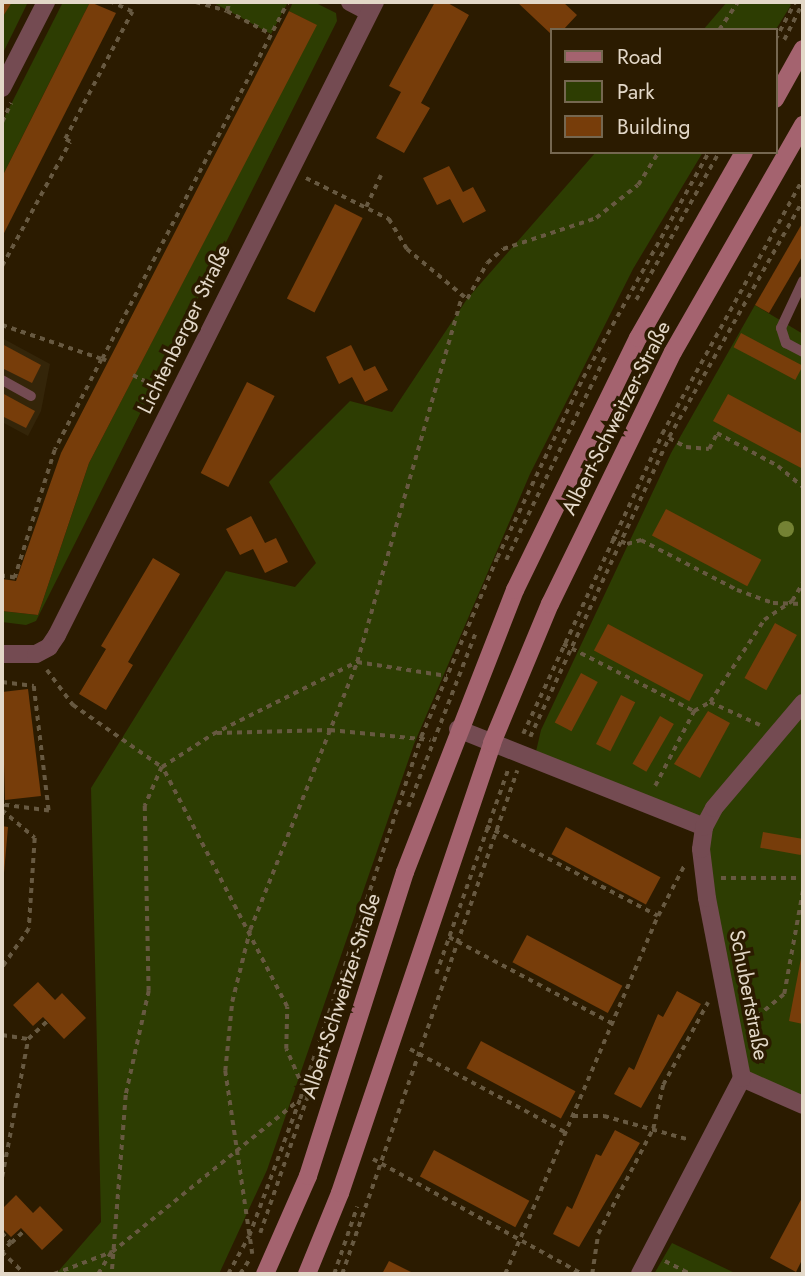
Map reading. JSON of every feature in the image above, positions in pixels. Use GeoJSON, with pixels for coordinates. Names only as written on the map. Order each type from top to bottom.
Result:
{"type":"FeatureCollection","features":[{"type":"Feature","properties":{"kind":"main road"},"geometry":{"type":"LineString","coordinates":[[777,96],[803,50]]}},
{"type":"Feature","properties":{"kind":"main road","name":"Albert-Schweitzer-Straße"},"geometry":{"type":"LineString","coordinates":[[307,1274],[492,744],[550,604],[673,352],[803,125]]}},
{"type":"Feature","properties":{"kind":"main road","name":"Albert-Schweitzer-Straße"},"geometry":{"type":"LineString","coordinates":[[265,1274],[308,1176],[405,872],[458,729],[515,590],[638,338],[743,154]]}},
{"type":"Feature","properties":{"kind":"street"},"geometry":{"type":"LineString","coordinates":[[2,88],[46,2]]}},
{"type":"Feature","properties":{"kind":"street"},"geometry":{"type":"LineString","coordinates":[[350,2],[371,6]]}},
{"type":"Feature","properties":{"kind":"street","name":"Lichtenberger Straße"},"geometry":{"type":"LineString","coordinates":[[36,654],[57,635],[371,6]]}},
{"type":"Feature","properties":{"kind":"street"},"geometry":{"type":"LineString","coordinates":[[10,655],[36,654]]}},
{"type":"Feature","properties":{"kind":"street"},"geometry":{"type":"LineString","coordinates":[[458,729],[704,827],[714,808],[803,703]]}},
{"type":"Feature","properties":{"kind":"street","name":"Schubertstraße"},"geometry":{"type":"LineString","coordinates":[[640,1274],[742,1077],[705,877],[704,827]]}},
{"type":"Feature","properties":{"kind":"street"},"geometry":{"type":"LineString","coordinates":[[742,1077],[803,1105]]}},
{"type":"Feature","properties":{"kind":"lane"},"geometry":{"type":"LineString","coordinates":[[803,281],[781,328],[786,343],[803,352]]}},
{"type":"Feature","properties":{"kind":"lane"},"geometry":{"type":"LineString","coordinates":[[2,380],[31,396]]}},
{"type":"Feature","properties":{"kind":"path"},"geometry":{"type":"LineString","coordinates":[[2,266],[71,142],[65,139],[132,12],[111,2]]}},
{"type":"Feature","properties":{"kind":"path"},"geometry":{"type":"LineString","coordinates":[[195,2],[227,11],[271,34]]}},
{"type":"Feature","properties":{"kind":"path"},"geometry":{"type":"LineString","coordinates":[[227,11],[229,2]]}},
{"type":"Feature","properties":{"kind":"path"},"geometry":{"type":"LineString","coordinates":[[2,576],[15,578],[55,450],[288,2]]}},
{"type":"Feature","properties":{"kind":"path"},"geometry":{"type":"LineString","coordinates":[[720,28],[738,2]]}},
{"type":"Feature","properties":{"kind":"path"},"geometry":{"type":"LineString","coordinates":[[777,36],[794,2]]}},
{"type":"Feature","properties":{"kind":"path"},"geometry":{"type":"LineString","coordinates":[[780,47],[802,10],[803,2]]}},
{"type":"Feature","properties":{"kind":"path"},"geometry":{"type":"LineString","coordinates":[[289,169],[389,219],[407,249],[467,299],[487,263],[503,249],[596,219],[638,185],[658,154]]}},
{"type":"Feature","properties":{"kind":"path"},"geometry":{"type":"LineString","coordinates":[[228,1274],[249,1236],[300,1099],[421,737],[447,676],[583,378],[708,154]]}},
{"type":"Feature","properties":{"kind":"path"},"geometry":{"type":"LineString","coordinates":[[366,207],[381,175]]}},
{"type":"Feature","properties":{"kind":"path"},"geometry":{"type":"LineString","coordinates":[[342,1274],[496,832],[518,754],[563,644],[662,434],[803,179]]}},
{"type":"Feature","properties":{"kind":"path"},"geometry":{"type":"LineString","coordinates":[[518,754],[668,438],[803,200]]}},
{"type":"Feature","properties":{"kind":"path"},"geometry":{"type":"LineString","coordinates":[[252,1254],[233,1150],[225,1071],[232,1002],[250,930],[357,662],[462,295]]}},
{"type":"Feature","properties":{"kind":"path"},"geometry":{"type":"LineString","coordinates":[[2,325],[104,360]]}},
{"type":"Feature","properties":{"kind":"path"},"geometry":{"type":"LineString","coordinates":[[133,375],[153,385]]}},
{"type":"Feature","properties":{"kind":"path"},"geometry":{"type":"LineString","coordinates":[[662,434],[686,447],[709,449],[717,433],[778,466],[803,487]]}},
{"type":"Feature","properties":{"kind":"path"},"geometry":{"type":"LineString","coordinates":[[612,537],[628,544],[641,540],[737,590],[773,603],[792,601],[803,604]]}},
{"type":"Feature","properties":{"kind":"path"},"geometry":{"type":"LineString","coordinates":[[646,804],[694,711],[710,702],[764,620],[792,601],[803,583]]}},
{"type":"Feature","properties":{"kind":"path"},"geometry":{"type":"LineString","coordinates":[[563,644],[694,711]]}},
{"type":"Feature","properties":{"kind":"path"},"geometry":{"type":"LineString","coordinates":[[36,654],[73,705],[162,767],[250,930],[287,1007],[286,1049],[308,1097]]}},
{"type":"Feature","properties":{"kind":"path"},"geometry":{"type":"LineString","coordinates":[[112,1274],[112,1252],[120,1203],[126,1095],[149,991],[145,806],[162,767],[213,734],[357,662],[447,676]]}},
{"type":"Feature","properties":{"kind":"path"},"geometry":{"type":"LineString","coordinates":[[2,682],[34,686],[49,811],[2,808]]}},
{"type":"Feature","properties":{"kind":"path"},"geometry":{"type":"LineString","coordinates":[[710,702],[777,734]]}},
{"type":"Feature","properties":{"kind":"path"},"geometry":{"type":"LineString","coordinates":[[213,734],[330,730],[431,740],[405,816]]}},
{"type":"Feature","properties":{"kind":"path"},"geometry":{"type":"LineString","coordinates":[[2,808],[36,838],[29,929],[2,968]]}},
{"type":"Feature","properties":{"kind":"path"},"geometry":{"type":"LineString","coordinates":[[486,826],[658,916]]}},
{"type":"Feature","properties":{"kind":"path"},"geometry":{"type":"LineString","coordinates":[[505,1274],[658,916],[687,860]]}},
{"type":"Feature","properties":{"kind":"path"},"geometry":{"type":"LineString","coordinates":[[705,877],[803,878]]}},
{"type":"Feature","properties":{"kind":"path"},"geometry":{"type":"LineString","coordinates":[[733,1035],[784,994],[803,889]]}},
{"type":"Feature","properties":{"kind":"path"},"geometry":{"type":"LineString","coordinates":[[449,937],[613,1024]]}},
{"type":"Feature","properties":{"kind":"path"},"geometry":{"type":"LineString","coordinates":[[240,1274],[252,1254],[356,957]]}},
{"type":"Feature","properties":{"kind":"path"},"geometry":{"type":"LineString","coordinates":[[592,1274],[598,1234],[653,1129],[663,1085],[723,975]]}},
{"type":"Feature","properties":{"kind":"path"},"geometry":{"type":"LineString","coordinates":[[2,1177],[28,1040],[47,1021]]}},
{"type":"Feature","properties":{"kind":"path"},"geometry":{"type":"LineString","coordinates":[[2,1035],[28,1040]]}},
{"type":"Feature","properties":{"kind":"path"},"geometry":{"type":"LineString","coordinates":[[410,1049],[566,1132]]}},
{"type":"Feature","properties":{"kind":"path"},"geometry":{"type":"LineString","coordinates":[[54,1274],[112,1252],[176,1203],[233,1150],[300,1099],[308,1097]]}},
{"type":"Feature","properties":{"kind":"path"},"geometry":{"type":"LineString","coordinates":[[573,1115],[604,1116],[706,1144]]}},
{"type":"Feature","properties":{"kind":"path"},"geometry":{"type":"LineString","coordinates":[[373,1159],[522,1238],[582,1274]]}},
{"type":"Feature","properties":{"kind":"path"},"geometry":{"type":"LineString","coordinates":[[24,1231],[2,1252],[25,1274]]}},
{"type":"Feature","properties":{"kind":"path"},"geometry":{"type":"LineString","coordinates":[[2,1233],[11,1243]]}},
{"type":"Feature","properties":{"kind":"path"},"geometry":{"type":"LineString","coordinates":[[98,1274],[112,1252]]}},
{"type":"Feature","properties":{"kind":"path"},"geometry":{"type":"LineString","coordinates":[[650,1254],[690,1274]]}},
{"type":"Feature","properties":{"kind":"shaded area"},"geometry":{"type":"Polygon","coordinates":[[[2,338],[50,364],[41,411],[28,436],[2,422],[2,338]]]}},
{"type":"Feature","properties":{"kind":"green space"},"geometry":{"type":"Polygon","coordinates":[[[11,2],[28,2],[2,55],[2,18],[11,2]]]}},
{"type":"Feature","properties":{"kind":"green space"},"geometry":{"type":"Polygon","coordinates":[[[63,2],[90,2],[2,177],[2,122],[63,2]]]}},
{"type":"Feature","properties":{"kind":"green space"},"geometry":{"type":"Polygon","coordinates":[[[212,2],[288,2],[271,34],[212,2]]]}},
{"type":"Feature","properties":{"kind":"green space"},"geometry":{"type":"Polygon","coordinates":[[[293,2],[314,2],[336,13],[337,21],[36,621],[26,625],[2,622],[2,611],[38,615],[89,463],[316,25],[289,11],[293,2]]]}},
{"type":"Feature","properties":{"kind":"green space"},"geometry":{"type":"Polygon","coordinates":[[[727,2],[788,2],[791,5],[777,28],[705,28],[727,2]]]}},
{"type":"Feature","properties":{"kind":"green space"},"geometry":{"type":"Polygon","coordinates":[[[594,154],[702,154],[633,269],[530,474],[414,744],[267,1170],[219,1274],[56,1274],[101,1222],[91,788],[226,571],[295,587],[316,563],[269,482],[350,401],[392,412],[467,299],[594,154]]]}},
{"type":"Feature","properties":{"kind":"green space"},"geometry":{"type":"Polygon","coordinates":[[[755,305],[803,334],[803,1105],[742,1078],[704,827],[534,760],[541,730],[671,453],[755,305]]]}},
{"type":"Feature","properties":{"kind":"green space"},"geometry":{"type":"Polygon","coordinates":[[[672,1243],[737,1274],[654,1274],[672,1243]]]}},
{"type":"Feature","properties":{"kind":"building"},"geometry":{"type":"Polygon","coordinates":[[[2,2],[12,2],[2,18],[2,2]]]}},
{"type":"Feature","properties":{"kind":"building"},"geometry":{"type":"Polygon","coordinates":[[[90,2],[116,13],[2,237],[2,177],[90,2]]]}},
{"type":"Feature","properties":{"kind":"building"},"geometry":{"type":"Polygon","coordinates":[[[435,2],[446,2],[469,15],[421,103],[430,108],[404,153],[376,138],[401,92],[389,86],[435,2]]]}},
{"type":"Feature","properties":{"kind":"building"},"geometry":{"type":"Polygon","coordinates":[[[517,2],[563,2],[577,15],[565,28],[550,28],[550,33],[517,2]]]}},
{"type":"Feature","properties":{"kind":"building"},"geometry":{"type":"Polygon","coordinates":[[[289,11],[317,25],[89,463],[38,615],[2,611],[2,579],[16,581],[61,453],[289,11]]]}},
{"type":"Feature","properties":{"kind":"building"},"geometry":{"type":"Polygon","coordinates":[[[449,166],[463,192],[473,187],[486,211],[463,223],[450,199],[437,205],[423,178],[449,166]]]}},
{"type":"Feature","properties":{"kind":"building"},"geometry":{"type":"Polygon","coordinates":[[[335,204],[363,218],[314,313],[287,298],[335,204]]]}},
{"type":"Feature","properties":{"kind":"building"},"geometry":{"type":"Polygon","coordinates":[[[803,222],[803,255],[769,313],[755,305],[803,222]]]}},
{"type":"Feature","properties":{"kind":"building"},"geometry":{"type":"Polygon","coordinates":[[[741,333],[803,366],[795,380],[733,347],[741,333]]]}},
{"type":"Feature","properties":{"kind":"building"},"geometry":{"type":"Polygon","coordinates":[[[2,344],[41,365],[32,383],[2,368],[2,344]]]}},
{"type":"Feature","properties":{"kind":"building"},"geometry":{"type":"Polygon","coordinates":[[[351,345],[364,371],[375,366],[388,390],[365,402],[352,377],[339,384],[326,357],[351,345]]]}},
{"type":"Feature","properties":{"kind":"building"},"geometry":{"type":"Polygon","coordinates":[[[247,382],[275,396],[228,487],[201,473],[247,382]]]}},
{"type":"Feature","properties":{"kind":"building"},"geometry":{"type":"Polygon","coordinates":[[[2,393],[35,411],[26,428],[2,416],[2,393]]]}},
{"type":"Feature","properties":{"kind":"building"},"geometry":{"type":"Polygon","coordinates":[[[728,394],[803,434],[803,469],[713,421],[728,394]]]}},
{"type":"Feature","properties":{"kind":"building"},"geometry":{"type":"Polygon","coordinates":[[[666,509],[761,560],[747,586],[652,535],[666,509]]]}},
{"type":"Feature","properties":{"kind":"building"},"geometry":{"type":"Polygon","coordinates":[[[251,516],[265,543],[276,538],[288,562],[265,573],[253,549],[240,555],[226,529],[251,516]]]}},
{"type":"Feature","properties":{"kind":"building"},"geometry":{"type":"Polygon","coordinates":[[[153,558],[180,574],[128,662],[133,665],[106,710],[79,694],[106,649],[101,646],[153,558]]]}},
{"type":"Feature","properties":{"kind":"building"},"geometry":{"type":"Polygon","coordinates":[[[775,623],[797,635],[766,690],[744,678],[775,623]]]}},
{"type":"Feature","properties":{"kind":"building"},"geometry":{"type":"Polygon","coordinates":[[[608,624],[703,675],[689,701],[594,650],[608,624]]]}},
{"type":"Feature","properties":{"kind":"building"},"geometry":{"type":"Polygon","coordinates":[[[581,673],[598,682],[571,731],[555,722],[581,673]]]}},
{"type":"Feature","properties":{"kind":"building"},"geometry":{"type":"Polygon","coordinates":[[[28,689],[41,796],[5,800],[2,692],[28,689]]]}},
{"type":"Feature","properties":{"kind":"building"},"geometry":{"type":"Polygon","coordinates":[[[621,695],[635,702],[610,751],[596,744],[621,695]]]}},
{"type":"Feature","properties":{"kind":"building"},"geometry":{"type":"Polygon","coordinates":[[[708,711],[730,723],[700,778],[674,764],[708,711]]]}},
{"type":"Feature","properties":{"kind":"building"},"geometry":{"type":"Polygon","coordinates":[[[660,716],[674,724],[646,772],[632,764],[660,716]]]}},
{"type":"Feature","properties":{"kind":"building"},"geometry":{"type":"Polygon","coordinates":[[[2,826],[8,827],[4,873],[2,873],[2,826]]]}},
{"type":"Feature","properties":{"kind":"building"},"geometry":{"type":"Polygon","coordinates":[[[566,827],[660,877],[646,905],[551,854],[566,827]]]}},
{"type":"Feature","properties":{"kind":"building"},"geometry":{"type":"Polygon","coordinates":[[[763,832],[803,839],[801,855],[760,848],[763,832]]]}},
{"type":"Feature","properties":{"kind":"building"},"geometry":{"type":"Polygon","coordinates":[[[527,935],[622,986],[608,1013],[512,962],[527,935]]]}},
{"type":"Feature","properties":{"kind":"building"},"geometry":{"type":"Polygon","coordinates":[[[803,948],[803,1024],[789,1021],[803,948]]]}},
{"type":"Feature","properties":{"kind":"building"},"geometry":{"type":"Polygon","coordinates":[[[38,982],[55,1000],[62,993],[86,1018],[64,1039],[43,1017],[33,1026],[13,1005],[38,982]]]}},
{"type":"Feature","properties":{"kind":"building"},"geometry":{"type":"Polygon","coordinates":[[[677,991],[701,1004],[641,1108],[614,1094],[629,1067],[634,1070],[658,1014],[663,1017],[677,991]]]}},
{"type":"Feature","properties":{"kind":"building"},"geometry":{"type":"Polygon","coordinates":[[[481,1041],[575,1091],[561,1119],[466,1068],[481,1041]]]}},
{"type":"Feature","properties":{"kind":"building"},"geometry":{"type":"Polygon","coordinates":[[[615,1130],[640,1143],[579,1247],[553,1234],[567,1206],[572,1209],[596,1154],[601,1156],[615,1130]]]}},
{"type":"Feature","properties":{"kind":"building"},"geometry":{"type":"Polygon","coordinates":[[[434,1150],[529,1201],[515,1227],[420,1176],[434,1150]]]}},
{"type":"Feature","properties":{"kind":"building"},"geometry":{"type":"Polygon","coordinates":[[[16,1195],[33,1213],[40,1206],[63,1230],[42,1250],[21,1228],[11,1237],[2,1228],[2,1209],[16,1195]]]}},
{"type":"Feature","properties":{"kind":"building"},"geometry":{"type":"Polygon","coordinates":[[[803,1196],[803,1258],[796,1272],[770,1258],[803,1196]]]}},
{"type":"Feature","properties":{"kind":"building"},"geometry":{"type":"Polygon","coordinates":[[[389,1261],[415,1274],[382,1274],[389,1261]]]}}]}
